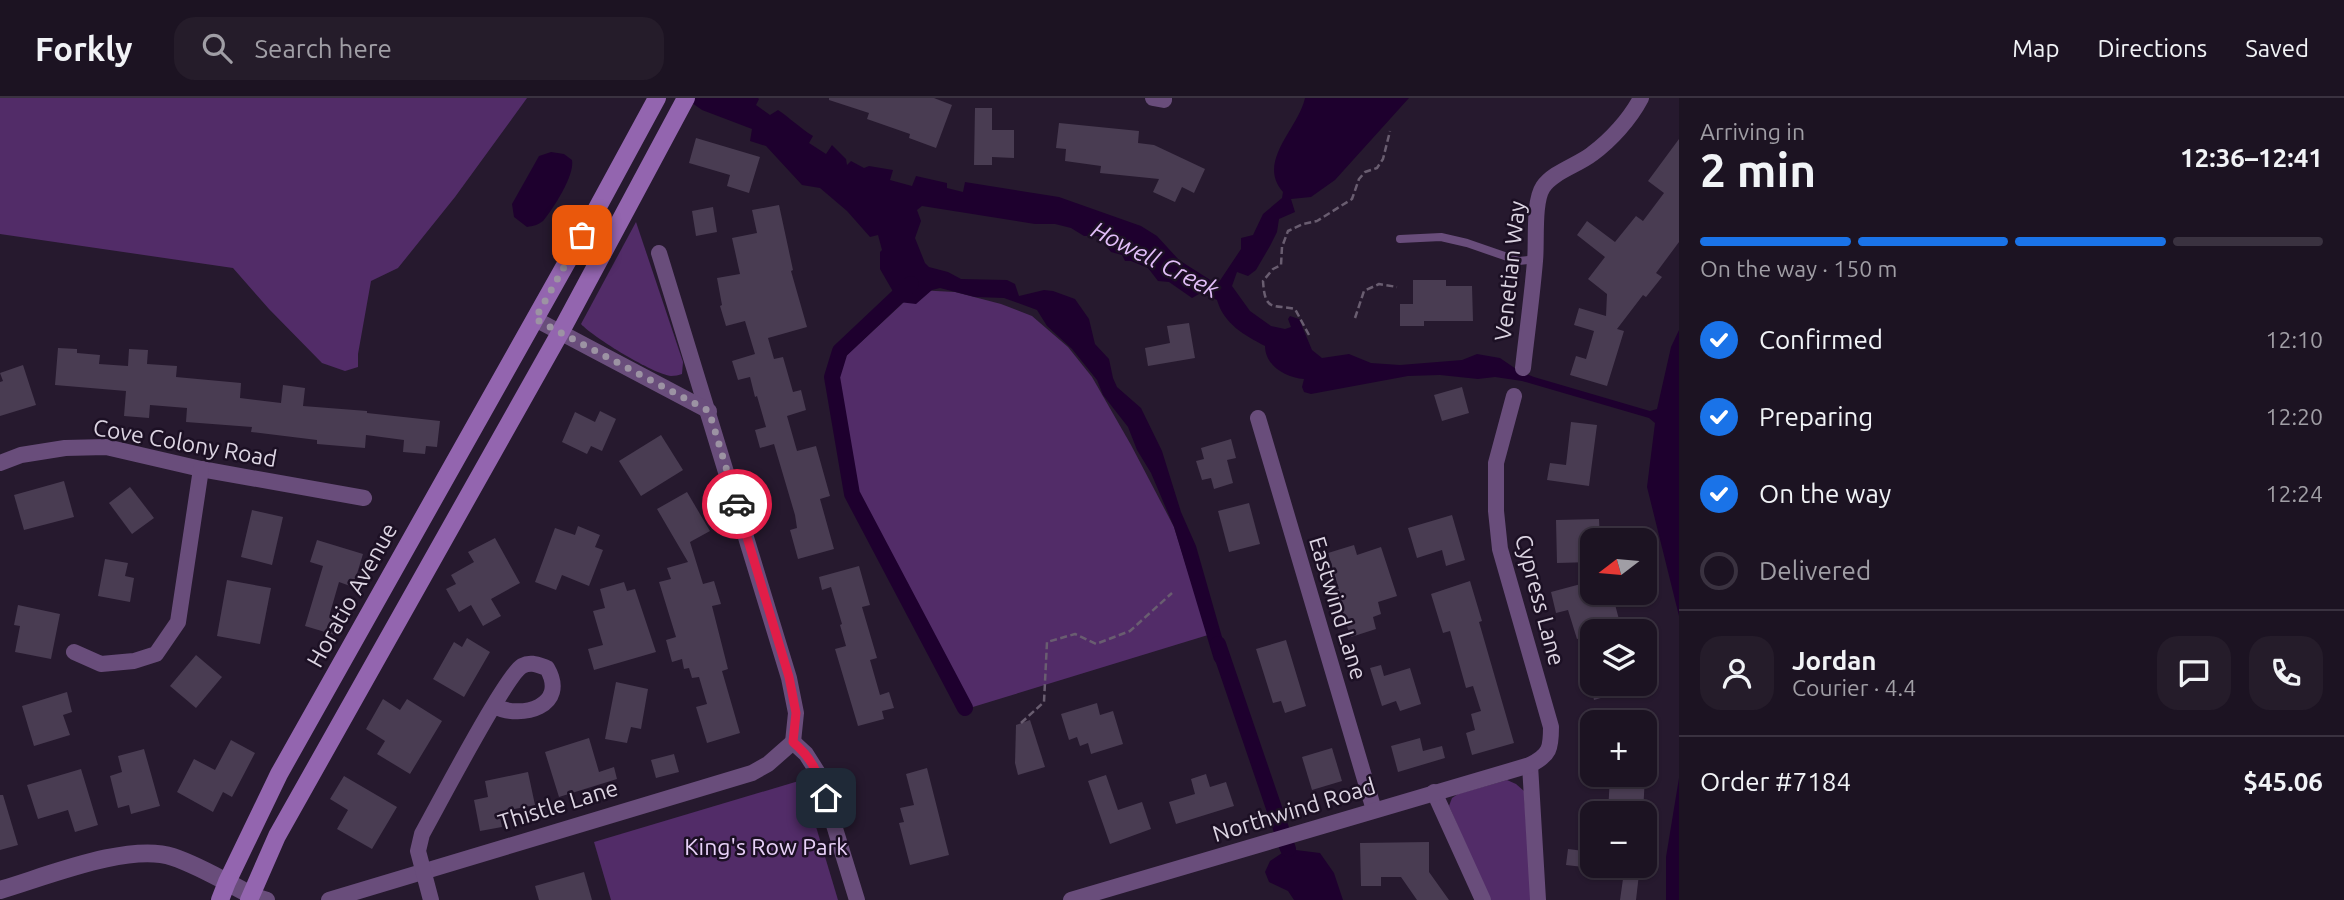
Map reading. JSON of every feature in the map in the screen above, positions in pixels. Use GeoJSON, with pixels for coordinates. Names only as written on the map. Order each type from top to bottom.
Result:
{"type":"FeatureCollection","features":[{"type":"Feature","properties":{"kind":"main road","name":"Horatio Avenue"},"geometry":{"type":"LineString","coordinates":[[220,900],[279,774],[657,98]]}},
{"type":"Feature","properties":{"kind":"main road"},"geometry":{"type":"LineString","coordinates":[[256,898],[277,836],[560,332],[684,101]]}},
{"type":"Feature","properties":{"kind":"main road"},"geometry":{"type":"LineString","coordinates":[[379,597],[403,611]]}},
{"type":"Feature","properties":{"kind":"street","name":"Venetian Way"},"geometry":{"type":"LineString","coordinates":[[1523,368],[1541,189],[1547,182],[1592,154],[1635,109],[1641,98]]}},
{"type":"Feature","properties":{"kind":"street"},"geometry":{"type":"LineString","coordinates":[[659,253],[789,677],[796,713],[793,742],[806,754],[818,773],[857,900]]}},
{"type":"Feature","properties":{"kind":"street"},"geometry":{"type":"LineString","coordinates":[[535,319],[709,411]]}},
{"type":"Feature","properties":{"kind":"street","name":"Cypress Lane"},"geometry":{"type":"LineString","coordinates":[[1514,396],[1496,463],[1496,511],[1500,550],[1551,727],[1551,745],[1542,759],[1530,765]]}},
{"type":"Feature","properties":{"kind":"street","name":"Eastwind Lane"},"geometry":{"type":"LineString","coordinates":[[1258,418],[1374,810]]}},
{"type":"Feature","properties":{"kind":"street","name":"Cove Colony Road"},"geometry":{"type":"LineString","coordinates":[[0,463],[21,455],[65,448],[106,447],[201,469],[364,498]]}},
{"type":"Feature","properties":{"kind":"street"},"geometry":{"type":"LineString","coordinates":[[74,652],[101,664],[134,661],[156,654],[163,644],[178,622],[201,469]]}},
{"type":"Feature","properties":{"kind":"street"},"geometry":{"type":"LineString","coordinates":[[431,900],[418,851],[422,834],[494,706]]}},
{"type":"Feature","properties":{"kind":"street","name":"Thistle Lane"},"geometry":{"type":"LineString","coordinates":[[329,900],[752,773],[768,764],[793,742]]}},
{"type":"Feature","properties":{"kind":"street"},"geometry":{"type":"LineString","coordinates":[[1530,765],[1538,900]]}},
{"type":"Feature","properties":{"kind":"street","name":"Northwind Road"},"geometry":{"type":"LineString","coordinates":[[1072,900],[1530,765]]}},
{"type":"Feature","properties":{"kind":"street"},"geometry":{"type":"LineString","coordinates":[[1434,792],[1483,900]]}},
{"type":"Feature","properties":{"kind":"street"},"geometry":{"type":"LineString","coordinates":[[0,890],[111,857],[152,853],[172,857],[256,898]]}},
{"type":"Feature","properties":{"kind":"lane"},"geometry":{"type":"LineString","coordinates":[[1400,239],[1441,237],[1519,261],[1536,259]]}},
{"type":"Feature","properties":{"kind":"path"},"geometry":{"type":"LineString","coordinates":[[1309,335],[1295,309],[1274,307],[1267,301],[1263,281],[1273,269],[1281,265],[1282,247],[1288,231],[1317,221],[1352,199],[1359,179],[1365,172],[1377,168],[1383,159],[1390,131]]}},
{"type":"Feature","properties":{"kind":"path"},"geometry":{"type":"LineString","coordinates":[[1355,318],[1364,291],[1379,284],[1397,287]]}},
{"type":"Feature","properties":{"kind":"path"},"geometry":{"type":"LineString","coordinates":[[1021,723],[1044,702],[1047,642],[1075,634],[1096,644],[1108,640],[1130,631],[1172,593]]}},
{"type":"Feature","properties":{"kind":"green space"},"geometry":{"type":"Polygon","coordinates":[[[0,98],[527,98],[455,197],[398,268],[371,281],[358,367],[345,371],[322,363],[233,268],[0,234],[0,98]]]}},
{"type":"Feature","properties":{"kind":"green space"},"geometry":{"type":"Polygon","coordinates":[[[636,222],[683,362],[682,374],[671,376],[651,369],[610,346],[581,324],[636,222]]]}},
{"type":"Feature","properties":{"kind":"green space"},"geometry":{"type":"Polygon","coordinates":[[[917,290],[955,292],[1001,304],[1032,316],[1068,347],[1092,377],[1174,527],[1208,635],[963,710],[853,495],[831,370],[917,290]]]}},
{"type":"Feature","properties":{"kind":"green space","name":"King's Row Park"},"geometry":{"type":"Polygon","coordinates":[[[802,780],[838,900],[611,900],[594,842],[802,780]]]}},
{"type":"Feature","properties":{"kind":"green space"},"geometry":{"type":"Polygon","coordinates":[[[1507,780],[1524,791],[1531,900],[1490,900],[1449,806],[1452,798],[1458,794],[1507,780]]]}},
{"type":"Feature","properties":{"kind":"water","name":"Howell Creek"},"geometry":{"type":"Polygon","coordinates":[[[685,98],[758,98],[756,105],[770,115],[778,110],[813,136],[809,143],[826,154],[832,145],[846,159],[847,165],[851,161],[864,168],[869,166],[893,170],[890,180],[912,186],[916,176],[947,183],[947,188],[963,192],[965,182],[1059,197],[1141,226],[1157,236],[1179,260],[1215,283],[1219,282],[1241,249],[1241,238],[1253,235],[1263,214],[1282,198],[1283,192],[1276,181],[1274,169],[1276,157],[1305,98],[1409,98],[1335,180],[1311,197],[1291,199],[1295,212],[1279,219],[1277,232],[1256,270],[1248,276],[1237,272],[1232,286],[1250,311],[1271,326],[1285,329],[1291,327],[1288,319],[1290,316],[1299,319],[1312,350],[1322,358],[1349,354],[1371,363],[1400,365],[1462,360],[1477,354],[1500,358],[1534,377],[1650,411],[1657,409],[1671,347],[1679,330],[1679,616],[1647,487],[1655,423],[1649,418],[1522,381],[1495,377],[1478,379],[1440,375],[1408,376],[1311,394],[1304,392],[1304,379],[1283,373],[1272,365],[1265,346],[1242,333],[1230,322],[1224,316],[1217,300],[1201,293],[1192,298],[1169,282],[1158,281],[1148,268],[1125,261],[1122,255],[1111,252],[1098,236],[1084,236],[1071,228],[1055,224],[1035,224],[922,206],[917,210],[921,221],[915,238],[929,267],[961,279],[1007,280],[1015,284],[1019,296],[1044,290],[1053,291],[1075,299],[1089,319],[1095,344],[1109,359],[1117,387],[1141,408],[1162,451],[1181,512],[1196,546],[1228,658],[1218,665],[1214,660],[1174,527],[1128,427],[1103,395],[1097,380],[1072,349],[1047,326],[1037,310],[1004,298],[975,297],[940,288],[932,290],[916,304],[899,302],[880,269],[882,250],[878,235],[870,237],[847,211],[820,188],[802,185],[766,146],[750,141],[752,129],[702,110],[685,98]]]}},
{"type":"Feature","properties":{"kind":"water"},"geometry":{"type":"Polygon","coordinates":[[[551,152],[564,154],[572,160],[570,174],[543,221],[527,227],[514,217],[512,204],[539,156],[551,152]]]}},
{"type":"Feature","properties":{"kind":"water"},"geometry":{"type":"Polygon","coordinates":[[[1679,778],[1679,900],[1666,900],[1666,857],[1679,778]]]}},
{"type":"Feature","properties":{"kind":"water"},"geometry":{"type":"Polygon","coordinates":[[[1288,849],[1320,853],[1334,873],[1343,900],[1294,900],[1288,891],[1269,882],[1265,872],[1270,861],[1288,849]]]}},
{"type":"Feature","properties":{"kind":"building"},"geometry":{"type":"Polygon","coordinates":[[[829,98],[934,98],[952,105],[936,148],[909,138],[910,134],[867,119],[869,113],[829,98]]]}},
{"type":"Feature","properties":{"kind":"building"},"geometry":{"type":"Polygon","coordinates":[[[975,108],[992,108],[992,130],[1014,130],[1014,158],[992,157],[992,165],[974,165],[975,108]]]}},
{"type":"Feature","properties":{"kind":"building"},"geometry":{"type":"Polygon","coordinates":[[[1059,123],[1139,131],[1138,143],[1154,145],[1205,169],[1194,193],[1182,187],[1175,202],[1153,192],[1159,179],[1100,173],[1101,166],[1065,161],[1066,149],[1056,148],[1059,123]]]}},
{"type":"Feature","properties":{"kind":"building"},"geometry":{"type":"Polygon","coordinates":[[[696,138],[760,157],[749,193],[727,186],[730,175],[689,163],[696,138]]]}},
{"type":"Feature","properties":{"kind":"building"},"geometry":{"type":"Polygon","coordinates":[[[1679,139],[1679,242],[1656,273],[1662,277],[1646,297],[1643,295],[1617,329],[1624,331],[1607,386],[1570,375],[1576,356],[1586,359],[1594,331],[1574,325],[1579,308],[1606,316],[1607,294],[1588,279],[1605,257],[1577,235],[1587,221],[1615,242],[1636,216],[1643,221],[1664,193],[1648,181],[1679,139]]]}},
{"type":"Feature","properties":{"kind":"building"},"geometry":{"type":"Polygon","coordinates":[[[779,205],[793,270],[791,271],[807,327],[768,338],[774,359],[783,357],[793,392],[801,390],[806,410],[787,416],[797,451],[816,446],[830,496],[820,499],[834,549],[798,559],[790,530],[797,528],[795,515],[774,444],[760,448],[755,430],[766,427],[757,396],[755,397],[750,377],[738,380],[732,361],[755,354],[745,321],[726,326],[720,306],[717,278],[740,274],[732,238],[757,233],[752,210],[779,205]]]}},
{"type":"Feature","properties":{"kind":"building"},"geometry":{"type":"Polygon","coordinates":[[[713,207],[717,232],[696,236],[692,211],[713,207]]]}},
{"type":"Feature","properties":{"kind":"building"},"geometry":{"type":"Polygon","coordinates":[[[1413,280],[1446,280],[1446,286],[1472,286],[1473,321],[1424,321],[1424,326],[1400,326],[1400,304],[1413,304],[1413,280]]]}},
{"type":"Feature","properties":{"kind":"building"},"geometry":{"type":"Polygon","coordinates":[[[1189,323],[1195,358],[1148,366],[1145,348],[1170,343],[1167,326],[1189,323]]]}},
{"type":"Feature","properties":{"kind":"building"},"geometry":{"type":"Polygon","coordinates":[[[58,348],[77,349],[77,353],[100,355],[99,364],[128,366],[129,349],[148,350],[147,364],[177,366],[176,377],[241,383],[240,398],[281,403],[283,385],[305,388],[303,406],[440,421],[437,447],[426,446],[425,454],[403,452],[404,440],[366,435],[365,448],[317,444],[317,440],[251,432],[252,427],[186,422],[187,408],[150,405],[149,418],[124,416],[126,391],[55,385],[58,348]]]}},
{"type":"Feature","properties":{"kind":"building"},"geometry":{"type":"Polygon","coordinates":[[[23,365],[36,405],[0,416],[0,382],[3,381],[0,373],[23,365]]]}},
{"type":"Feature","properties":{"kind":"building"},"geometry":{"type":"Polygon","coordinates":[[[1462,387],[1469,413],[1442,421],[1434,395],[1462,387]]]}},
{"type":"Feature","properties":{"kind":"building"},"geometry":{"type":"Polygon","coordinates":[[[600,411],[616,419],[602,451],[591,446],[587,454],[562,442],[575,412],[595,422],[600,411]]]}},
{"type":"Feature","properties":{"kind":"building"},"geometry":{"type":"Polygon","coordinates":[[[1571,422],[1597,425],[1589,486],[1547,480],[1550,463],[1566,465],[1571,422]]]}},
{"type":"Feature","properties":{"kind":"building"},"geometry":{"type":"Polygon","coordinates":[[[661,435],[683,470],[641,496],[619,461],[661,435]]]}},
{"type":"Feature","properties":{"kind":"building"},"geometry":{"type":"Polygon","coordinates":[[[1231,439],[1236,458],[1227,460],[1233,483],[1214,489],[1211,478],[1202,480],[1196,461],[1204,459],[1201,448],[1231,439]]]}},
{"type":"Feature","properties":{"kind":"building"},"geometry":{"type":"Polygon","coordinates":[[[64,481],[74,517],[24,530],[14,495],[64,481]]]}},
{"type":"Feature","properties":{"kind":"building"},"geometry":{"type":"Polygon","coordinates":[[[130,487],[154,518],[132,534],[109,503],[130,487]]]}},
{"type":"Feature","properties":{"kind":"building"},"geometry":{"type":"Polygon","coordinates":[[[687,492],[710,531],[690,542],[703,584],[714,581],[721,604],[712,606],[728,669],[722,671],[740,733],[707,743],[696,707],[707,704],[699,677],[692,678],[689,668],[684,669],[682,659],[672,662],[666,640],[676,637],[659,582],[671,579],[667,568],[688,562],[657,509],[687,492]]]}},
{"type":"Feature","properties":{"kind":"building"},"geometry":{"type":"Polygon","coordinates":[[[1249,503],[1260,544],[1229,552],[1218,511],[1249,503]]]}},
{"type":"Feature","properties":{"kind":"building"},"geometry":{"type":"Polygon","coordinates":[[[252,510],[283,517],[272,565],[241,557],[252,510]]]}},
{"type":"Feature","properties":{"kind":"building"},"geometry":{"type":"Polygon","coordinates":[[[1452,515],[1465,560],[1446,566],[1442,550],[1417,558],[1408,528],[1452,515]]]}},
{"type":"Feature","properties":{"kind":"building"},"geometry":{"type":"Polygon","coordinates":[[[1599,519],[1599,528],[1580,528],[1580,562],[1557,563],[1556,520],[1599,519]]]}},
{"type":"Feature","properties":{"kind":"building"},"geometry":{"type":"Polygon","coordinates":[[[578,526],[600,535],[595,547],[603,550],[589,586],[562,575],[556,590],[535,582],[555,528],[575,535],[578,526]]]}},
{"type":"Feature","properties":{"kind":"building"},"geometry":{"type":"Polygon","coordinates":[[[495,538],[520,583],[491,599],[501,616],[483,626],[471,605],[459,612],[446,589],[456,584],[451,575],[474,562],[468,552],[495,538]]]}},
{"type":"Feature","properties":{"kind":"building"},"geometry":{"type":"Polygon","coordinates":[[[317,540],[363,554],[353,587],[339,582],[330,613],[340,617],[335,635],[305,626],[323,566],[310,562],[317,540]]]}},
{"type":"Feature","properties":{"kind":"building"},"geometry":{"type":"Polygon","coordinates":[[[1354,545],[1357,555],[1381,547],[1397,596],[1378,602],[1381,614],[1373,617],[1376,629],[1351,637],[1333,591],[1339,589],[1328,553],[1354,545]]]}},
{"type":"Feature","properties":{"kind":"building"},"geometry":{"type":"Polygon","coordinates":[[[105,559],[128,563],[125,576],[134,578],[130,602],[98,596],[105,559]]]}},
{"type":"Feature","properties":{"kind":"building"},"geometry":{"type":"Polygon","coordinates":[[[859,566],[870,605],[862,607],[877,658],[870,660],[880,695],[889,692],[894,708],[882,711],[884,719],[858,726],[835,649],[846,646],[840,625],[842,624],[831,587],[822,590],[819,577],[859,566]]]}},
{"type":"Feature","properties":{"kind":"building"},"geometry":{"type":"Polygon","coordinates":[[[227,580],[271,588],[260,644],[217,636],[227,580]]]}},
{"type":"Feature","properties":{"kind":"building"},"geometry":{"type":"Polygon","coordinates":[[[1470,581],[1514,743],[1472,755],[1466,733],[1475,730],[1471,714],[1481,711],[1473,686],[1466,688],[1450,631],[1443,633],[1431,594],[1470,581]]]}},
{"type":"Feature","properties":{"kind":"building"},"geometry":{"type":"Polygon","coordinates":[[[624,582],[627,591],[635,589],[656,652],[594,670],[588,649],[603,645],[593,611],[605,608],[600,589],[624,582]]]}},
{"type":"Feature","properties":{"kind":"building"},"geometry":{"type":"Polygon","coordinates":[[[1580,584],[1580,606],[1615,606],[1619,619],[1580,619],[1580,638],[1577,639],[1568,610],[1556,613],[1551,592],[1580,584]]]}},
{"type":"Feature","properties":{"kind":"building"},"geometry":{"type":"Polygon","coordinates":[[[18,605],[60,614],[51,659],[15,652],[20,626],[14,625],[18,605]]]}},
{"type":"Feature","properties":{"kind":"building"},"geometry":{"type":"Polygon","coordinates":[[[467,638],[490,652],[464,697],[433,679],[454,642],[462,647],[467,638]]]}},
{"type":"Feature","properties":{"kind":"building"},"geometry":{"type":"Polygon","coordinates":[[[1286,640],[1306,706],[1285,713],[1281,701],[1273,703],[1256,649],[1286,640]]]}},
{"type":"Feature","properties":{"kind":"building"},"geometry":{"type":"Polygon","coordinates":[[[196,655],[222,677],[196,708],[170,686],[196,655]]]}},
{"type":"Feature","properties":{"kind":"building"},"geometry":{"type":"Polygon","coordinates":[[[1381,665],[1384,676],[1410,668],[1421,704],[1400,711],[1396,701],[1382,706],[1370,668],[1381,665]]]}},
{"type":"Feature","properties":{"kind":"building"},"geometry":{"type":"Polygon","coordinates":[[[616,682],[648,689],[641,729],[631,727],[627,743],[605,739],[616,682]]]}},
{"type":"Feature","properties":{"kind":"building"},"geometry":{"type":"Polygon","coordinates":[[[67,692],[72,712],[63,715],[70,735],[34,746],[22,706],[67,692]]]}},
{"type":"Feature","properties":{"kind":"building"},"geometry":{"type":"Polygon","coordinates":[[[383,699],[400,710],[407,699],[442,721],[410,774],[377,754],[385,741],[366,729],[383,699]]]}},
{"type":"Feature","properties":{"kind":"building"},"geometry":{"type":"Polygon","coordinates":[[[1097,703],[1100,715],[1113,711],[1123,744],[1091,754],[1088,743],[1080,746],[1077,737],[1069,740],[1061,714],[1097,703]]]}},
{"type":"Feature","properties":{"kind":"building"},"geometry":{"type":"Polygon","coordinates":[[[1030,720],[1045,767],[1018,775],[1015,763],[1016,725],[1030,720]]]}},
{"type":"Feature","properties":{"kind":"building"},"geometry":{"type":"Polygon","coordinates":[[[589,738],[599,772],[614,767],[617,779],[559,797],[545,752],[589,738]]]}},
{"type":"Feature","properties":{"kind":"building"},"geometry":{"type":"Polygon","coordinates":[[[1420,738],[1423,751],[1442,746],[1445,758],[1398,772],[1391,746],[1420,738]]]}},
{"type":"Feature","properties":{"kind":"building"},"geometry":{"type":"Polygon","coordinates":[[[231,740],[255,753],[232,797],[223,792],[213,812],[177,792],[194,759],[215,770],[231,740]]]}},
{"type":"Feature","properties":{"kind":"building"},"geometry":{"type":"Polygon","coordinates":[[[1332,748],[1342,781],[1312,790],[1302,757],[1332,748]]]}},
{"type":"Feature","properties":{"kind":"building"},"geometry":{"type":"Polygon","coordinates":[[[144,749],[160,806],[131,814],[129,805],[118,808],[110,776],[122,772],[118,756],[144,749]]]}},
{"type":"Feature","properties":{"kind":"building"},"geometry":{"type":"Polygon","coordinates":[[[674,754],[679,772],[656,778],[651,760],[674,754]]]}},
{"type":"Feature","properties":{"kind":"building"},"geometry":{"type":"Polygon","coordinates":[[[927,768],[949,855],[910,865],[899,823],[904,822],[900,808],[914,805],[906,774],[927,768]]]}},
{"type":"Feature","properties":{"kind":"building"},"geometry":{"type":"Polygon","coordinates":[[[81,769],[98,825],[75,832],[68,810],[38,819],[27,785],[81,769]]]}},
{"type":"Feature","properties":{"kind":"building"},"geometry":{"type":"Polygon","coordinates":[[[528,772],[535,805],[499,812],[502,827],[480,831],[474,800],[488,797],[485,781],[528,772]]]}},
{"type":"Feature","properties":{"kind":"building"},"geometry":{"type":"Polygon","coordinates":[[[1206,774],[1210,787],[1226,782],[1234,806],[1176,824],[1169,802],[1195,794],[1191,779],[1206,774]]]}},
{"type":"Feature","properties":{"kind":"building"},"geometry":{"type":"Polygon","coordinates":[[[1106,775],[1118,810],[1142,802],[1151,829],[1110,844],[1088,781],[1106,775]]]}},
{"type":"Feature","properties":{"kind":"building"},"geometry":{"type":"Polygon","coordinates":[[[344,776],[397,807],[372,849],[337,829],[348,810],[330,799],[344,776]]]}},
{"type":"Feature","properties":{"kind":"building"},"geometry":{"type":"Polygon","coordinates":[[[1609,787],[1644,787],[1644,801],[1609,801],[1609,787]]]}},
{"type":"Feature","properties":{"kind":"building"},"geometry":{"type":"Polygon","coordinates":[[[0,795],[3,795],[18,845],[0,850],[0,795]]]}},
{"type":"Feature","properties":{"kind":"building"},"geometry":{"type":"Polygon","coordinates":[[[1429,842],[1429,872],[1449,900],[1417,900],[1401,877],[1381,877],[1381,886],[1361,886],[1360,843],[1429,842]]]}},
{"type":"Feature","properties":{"kind":"building"},"geometry":{"type":"Polygon","coordinates":[[[1568,849],[1580,850],[1580,867],[1566,865],[1568,849]]]}},
{"type":"Feature","properties":{"kind":"building"},"geometry":{"type":"Polygon","coordinates":[[[584,872],[592,900],[539,900],[535,886],[584,872]]]}},
{"type":"Feature","properties":{"kind":"building"},"geometry":{"type":"Polygon","coordinates":[[[1623,878],[1639,878],[1636,900],[1620,900],[1623,878]]]}},
{"type":"Feature","properties":{"kind":"waterway"},"geometry":{"type":"LineString","coordinates":[[911,284],[840,351],[832,377],[852,494],[965,708]]}},
{"type":"Feature","properties":{"kind":"waterway"},"geometry":{"type":"LineString","coordinates":[[1218,644],[1288,849]]}},
{"type":"Feature","properties":{"kind":"way so far"},"geometry":{"type":"LineString","coordinates":[[582,235],[535,319],[709,411],[737,504]]}},
{"type":"Feature","properties":{"kind":"route"},"geometry":{"type":"LineString","coordinates":[[737,504],[789,677],[796,713],[793,742],[806,754],[818,773],[826,798]]}}]}
